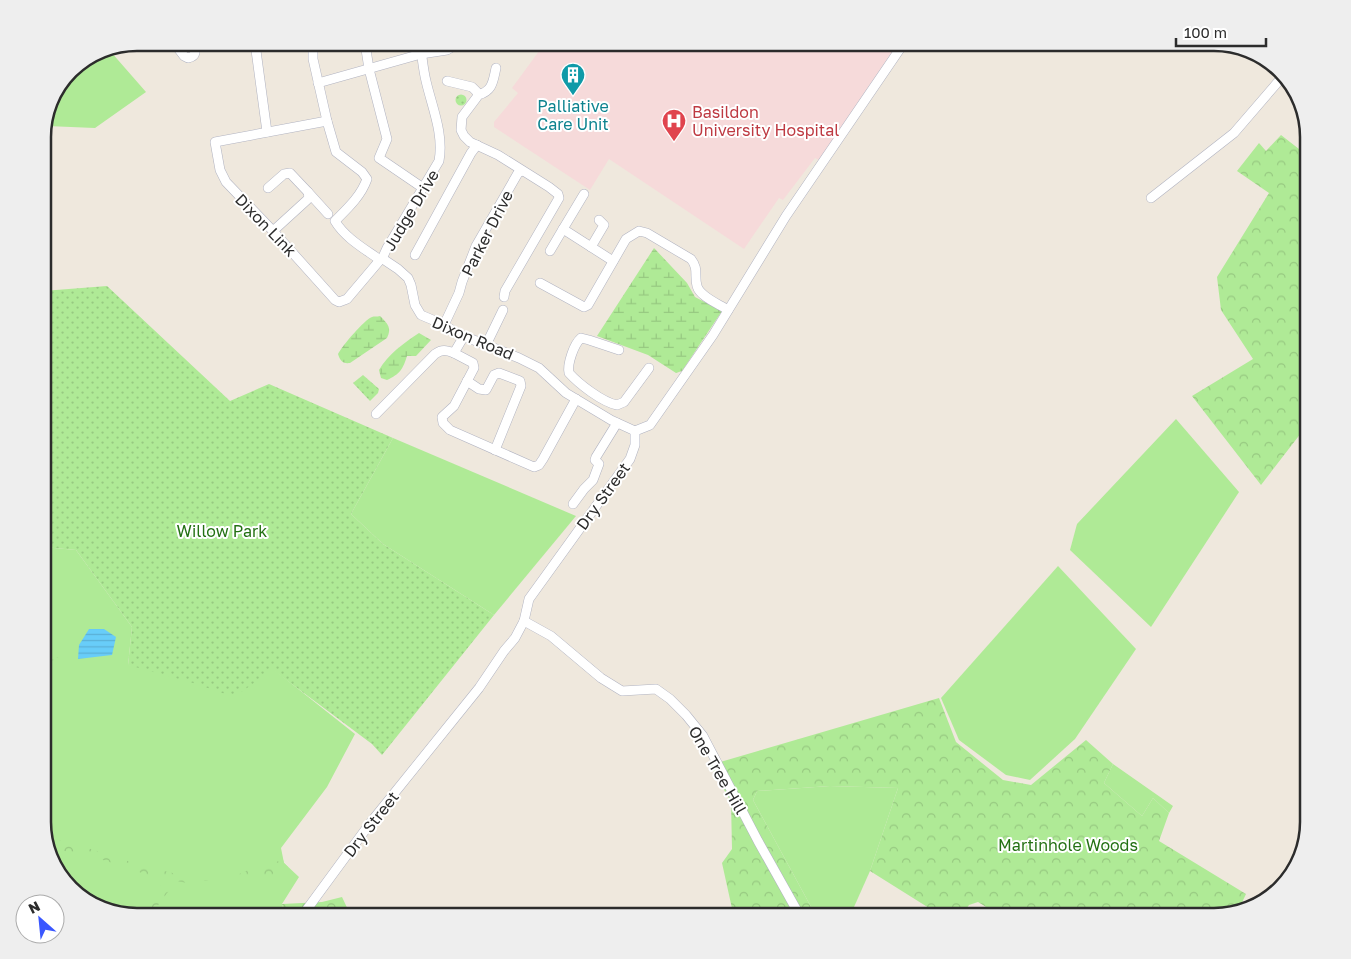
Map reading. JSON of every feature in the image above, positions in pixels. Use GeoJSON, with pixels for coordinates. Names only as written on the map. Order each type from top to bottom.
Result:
{"type":"FeatureCollection","features":[{"type":"Feature","properties":{"kind":"street"},"geometry":{"type":"LineString","coordinates":[[180,51],[188,58],[193,57],[196,51]]}},
{"type":"Feature","properties":{"kind":"street"},"geometry":{"type":"LineString","coordinates":[[256,51],[268,132]]}},
{"type":"Feature","properties":{"kind":"street","name":"Dixon Road"},"geometry":{"type":"LineString","coordinates":[[313,51],[318,83],[336,152],[362,172],[367,179],[353,204],[335,221],[341,229],[354,241],[381,260],[398,268],[408,278],[415,305],[421,315],[464,336],[539,368],[566,393],[634,431]]}},
{"type":"Feature","properties":{"kind":"street"},"geometry":{"type":"LineString","coordinates":[[366,51],[369,69],[387,139],[379,158],[423,188]]}},
{"type":"Feature","properties":{"kind":"street","name":"Judge Drive"},"geometry":{"type":"LineString","coordinates":[[381,260],[386,248],[439,161],[442,148],[425,78],[422,51]]}},
{"type":"Feature","properties":{"kind":"street"},"geometry":{"type":"LineString","coordinates":[[318,83],[422,54],[441,51]]}},
{"type":"Feature","properties":{"kind":"street"},"geometry":{"type":"LineString","coordinates":[[634,431],[650,425],[713,335],[786,216],[898,51]]}},
{"type":"Feature","properties":{"kind":"street"},"geometry":{"type":"LineString","coordinates":[[496,68],[491,88],[478,95],[462,117],[461,130],[470,142],[498,155],[556,192],[559,198],[505,291],[504,297]]}},
{"type":"Feature","properties":{"kind":"street"},"geometry":{"type":"LineString","coordinates":[[447,81],[472,87],[478,92],[478,95]]}},
{"type":"Feature","properties":{"kind":"street"},"geometry":{"type":"LineString","coordinates":[[1151,198],[1234,133],[1279,81]]}},
{"type":"Feature","properties":{"kind":"street","name":"Dixon Link"},"geometry":{"type":"LineString","coordinates":[[327,121],[215,142],[220,170],[231,189],[274,232],[335,300],[339,302],[347,299],[381,260]]}},
{"type":"Feature","properties":{"kind":"street"},"geometry":{"type":"LineString","coordinates":[[415,255],[477,144]]}},
{"type":"Feature","properties":{"kind":"street","name":"Parker Drive"},"geometry":{"type":"LineString","coordinates":[[444,326],[479,241],[518,173],[522,171]]}},
{"type":"Feature","properties":{"kind":"street"},"geometry":{"type":"LineString","coordinates":[[268,188],[284,174],[290,173],[328,214]]}},
{"type":"Feature","properties":{"kind":"street"},"geometry":{"type":"LineString","coordinates":[[274,232],[307,200],[309,197],[308,192]]}},
{"type":"Feature","properties":{"kind":"street"},"geometry":{"type":"LineString","coordinates":[[550,251],[584,194]]}},
{"type":"Feature","properties":{"kind":"street"},"geometry":{"type":"LineString","coordinates":[[591,247],[604,225],[599,220]]}},
{"type":"Feature","properties":{"kind":"street"},"geometry":{"type":"LineString","coordinates":[[563,229],[613,261]]}},
{"type":"Feature","properties":{"kind":"street"},"geometry":{"type":"LineString","coordinates":[[540,283],[584,307],[588,305],[626,239],[639,231],[646,233],[691,259],[695,264],[697,286],[702,294],[728,310]]}},
{"type":"Feature","properties":{"kind":"street"},"geometry":{"type":"LineString","coordinates":[[486,345],[503,310]]}},
{"type":"Feature","properties":{"kind":"street"},"geometry":{"type":"LineString","coordinates":[[454,353],[464,336]]}},
{"type":"Feature","properties":{"kind":"street"},"geometry":{"type":"LineString","coordinates":[[618,350],[581,338],[577,342],[568,364],[569,373],[601,398],[614,405],[622,404],[649,368]]}},
{"type":"Feature","properties":{"kind":"street"},"geometry":{"type":"LineString","coordinates":[[376,414],[435,354],[440,350],[445,350],[470,361],[474,368],[454,406],[442,417],[443,423],[450,430],[531,466],[537,466],[543,459],[576,399]]}},
{"type":"Feature","properties":{"kind":"street"},"geometry":{"type":"LineString","coordinates":[[467,381],[479,389],[486,390],[494,375],[499,373],[520,381],[521,386],[495,450]]}},
{"type":"Feature","properties":{"kind":"street"},"geometry":{"type":"LineString","coordinates":[[594,410],[601,398]]}},
{"type":"Feature","properties":{"kind":"street"},"geometry":{"type":"LineString","coordinates":[[573,504],[593,480],[599,464],[596,456],[617,423]]}},
{"type":"Feature","properties":{"kind":"street","name":"Dry Street"},"geometry":{"type":"LineString","coordinates":[[308,908],[371,822],[479,688],[515,638],[524,622],[529,599],[630,459],[635,445],[634,431]]}},
{"type":"Feature","properties":{"kind":"street","name":"One Tree Hill"},"geometry":{"type":"LineString","coordinates":[[524,622],[551,636],[602,678],[622,691],[656,689],[670,699],[686,715],[703,736],[796,908]]}},
{"type":"Feature","properties":{"kind":"shaded area","name":"Basildon University Hospital"},"geometry":{"type":"Polygon","coordinates":[[[539,51],[893,51],[819,160],[815,158],[783,200],[779,198],[744,249],[609,159],[590,190],[494,127],[494,122],[518,93],[512,88],[539,51]]]}},
{"type":"Feature","properties":{"kind":"green space"},"geometry":{"type":"Polygon","coordinates":[[[113,55],[146,92],[95,128],[52,126],[60,99],[69,85],[80,73],[94,63],[113,55]]]}},
{"type":"Feature","properties":{"kind":"green space"},"geometry":{"type":"Polygon","coordinates":[[[461,94],[467,100],[461,106],[455,100],[461,94]]]}},
{"type":"Feature","properties":{"kind":"green space"},"geometry":{"type":"Polygon","coordinates":[[[1281,135],[1300,150],[1300,434],[1261,485],[1192,396],[1253,359],[1221,310],[1217,277],[1269,193],[1237,171],[1259,143],[1266,151],[1281,135]]]}},
{"type":"Feature","properties":{"kind":"green space"},"geometry":{"type":"Polygon","coordinates":[[[654,248],[687,283],[695,297],[722,311],[682,371],[676,373],[648,355],[597,336],[654,248]]]}},
{"type":"Feature","properties":{"kind":"green space","name":"Willow Park"},"geometry":{"type":"Polygon","coordinates":[[[107,286],[230,401],[269,384],[393,438],[351,514],[383,544],[494,615],[382,755],[372,744],[273,670],[234,697],[193,683],[128,665],[132,627],[76,550],[51,548],[51,290],[107,286]]]}},
{"type":"Feature","properties":{"kind":"green space"},"geometry":{"type":"Polygon","coordinates":[[[380,316],[388,326],[387,338],[350,363],[342,361],[338,354],[348,340],[368,319],[380,316]]]}},
{"type":"Feature","properties":{"kind":"green space"},"geometry":{"type":"Polygon","coordinates":[[[419,333],[431,340],[416,356],[407,356],[402,368],[395,376],[387,380],[381,378],[379,370],[387,359],[419,333]]]}},
{"type":"Feature","properties":{"kind":"green space"},"geometry":{"type":"Polygon","coordinates":[[[363,375],[379,389],[378,393],[370,401],[353,383],[363,375]]]}},
{"type":"Feature","properties":{"kind":"green space"},"geometry":{"type":"Polygon","coordinates":[[[1176,419],[1239,492],[1151,627],[1070,550],[1077,524],[1176,419]]]}},
{"type":"Feature","properties":{"kind":"green space"},"geometry":{"type":"Polygon","coordinates":[[[393,438],[576,516],[494,615],[383,544],[351,514],[393,438]]]}},
{"type":"Feature","properties":{"kind":"green space"},"geometry":{"type":"Polygon","coordinates":[[[51,548],[76,550],[132,627],[128,665],[273,669],[355,734],[327,787],[281,848],[284,863],[299,877],[282,904],[283,908],[126,907],[109,903],[89,893],[76,883],[63,865],[56,850],[51,828],[51,548]]]}},
{"type":"Feature","properties":{"kind":"green space"},"geometry":{"type":"Polygon","coordinates":[[[1058,566],[1136,649],[1075,739],[1030,780],[1006,775],[959,740],[941,698],[1058,566]]]}},
{"type":"Feature","properties":{"kind":"green space"},"geometry":{"type":"Polygon","coordinates":[[[58,657],[60,673],[51,678],[51,660],[58,657]]]}},
{"type":"Feature","properties":{"kind":"green space","name":"Martinhole Woods"},"geometry":{"type":"Polygon","coordinates":[[[939,698],[956,742],[1003,780],[1031,785],[1086,740],[1113,764],[1104,783],[1142,816],[1153,798],[1169,813],[1159,841],[1246,894],[1242,903],[1214,908],[988,908],[978,902],[969,905],[967,908],[929,908],[870,871],[898,788],[830,786],[757,791],[753,800],[812,908],[732,908],[722,863],[732,849],[731,802],[710,765],[939,698]]]}},
{"type":"Feature","properties":{"kind":"green space"},"geometry":{"type":"Polygon","coordinates":[[[1113,764],[1173,806],[1169,813],[1153,798],[1142,816],[1104,783],[1113,764]]]}},
{"type":"Feature","properties":{"kind":"green space"},"geometry":{"type":"Polygon","coordinates":[[[830,786],[898,788],[870,871],[854,908],[812,908],[753,800],[757,791],[830,786]]]}},
{"type":"Feature","properties":{"kind":"green space"},"geometry":{"type":"Polygon","coordinates":[[[63,840],[140,865],[189,877],[239,874],[283,860],[288,867],[271,876],[247,880],[226,878],[187,883],[176,881],[156,908],[144,908],[165,880],[100,859],[56,849],[53,841],[63,840]]]}},
{"type":"Feature","properties":{"kind":"green space"},"geometry":{"type":"Polygon","coordinates":[[[342,897],[347,908],[283,908],[282,904],[322,902],[342,897]]]}},
{"type":"Feature","properties":{"kind":"water"},"geometry":{"type":"Polygon","coordinates":[[[89,629],[104,629],[116,637],[112,655],[78,659],[79,645],[89,629]]]}},
{"type":"Feature","properties":{"kind":"place","name":"Palliative Care Unit"},"geometry":{"type":"Point","coordinates":[573,96]}},
{"type":"Feature","properties":{"kind":"place","name":"Basildon University Hospital"},"geometry":{"type":"Point","coordinates":[674,142]}}]}
